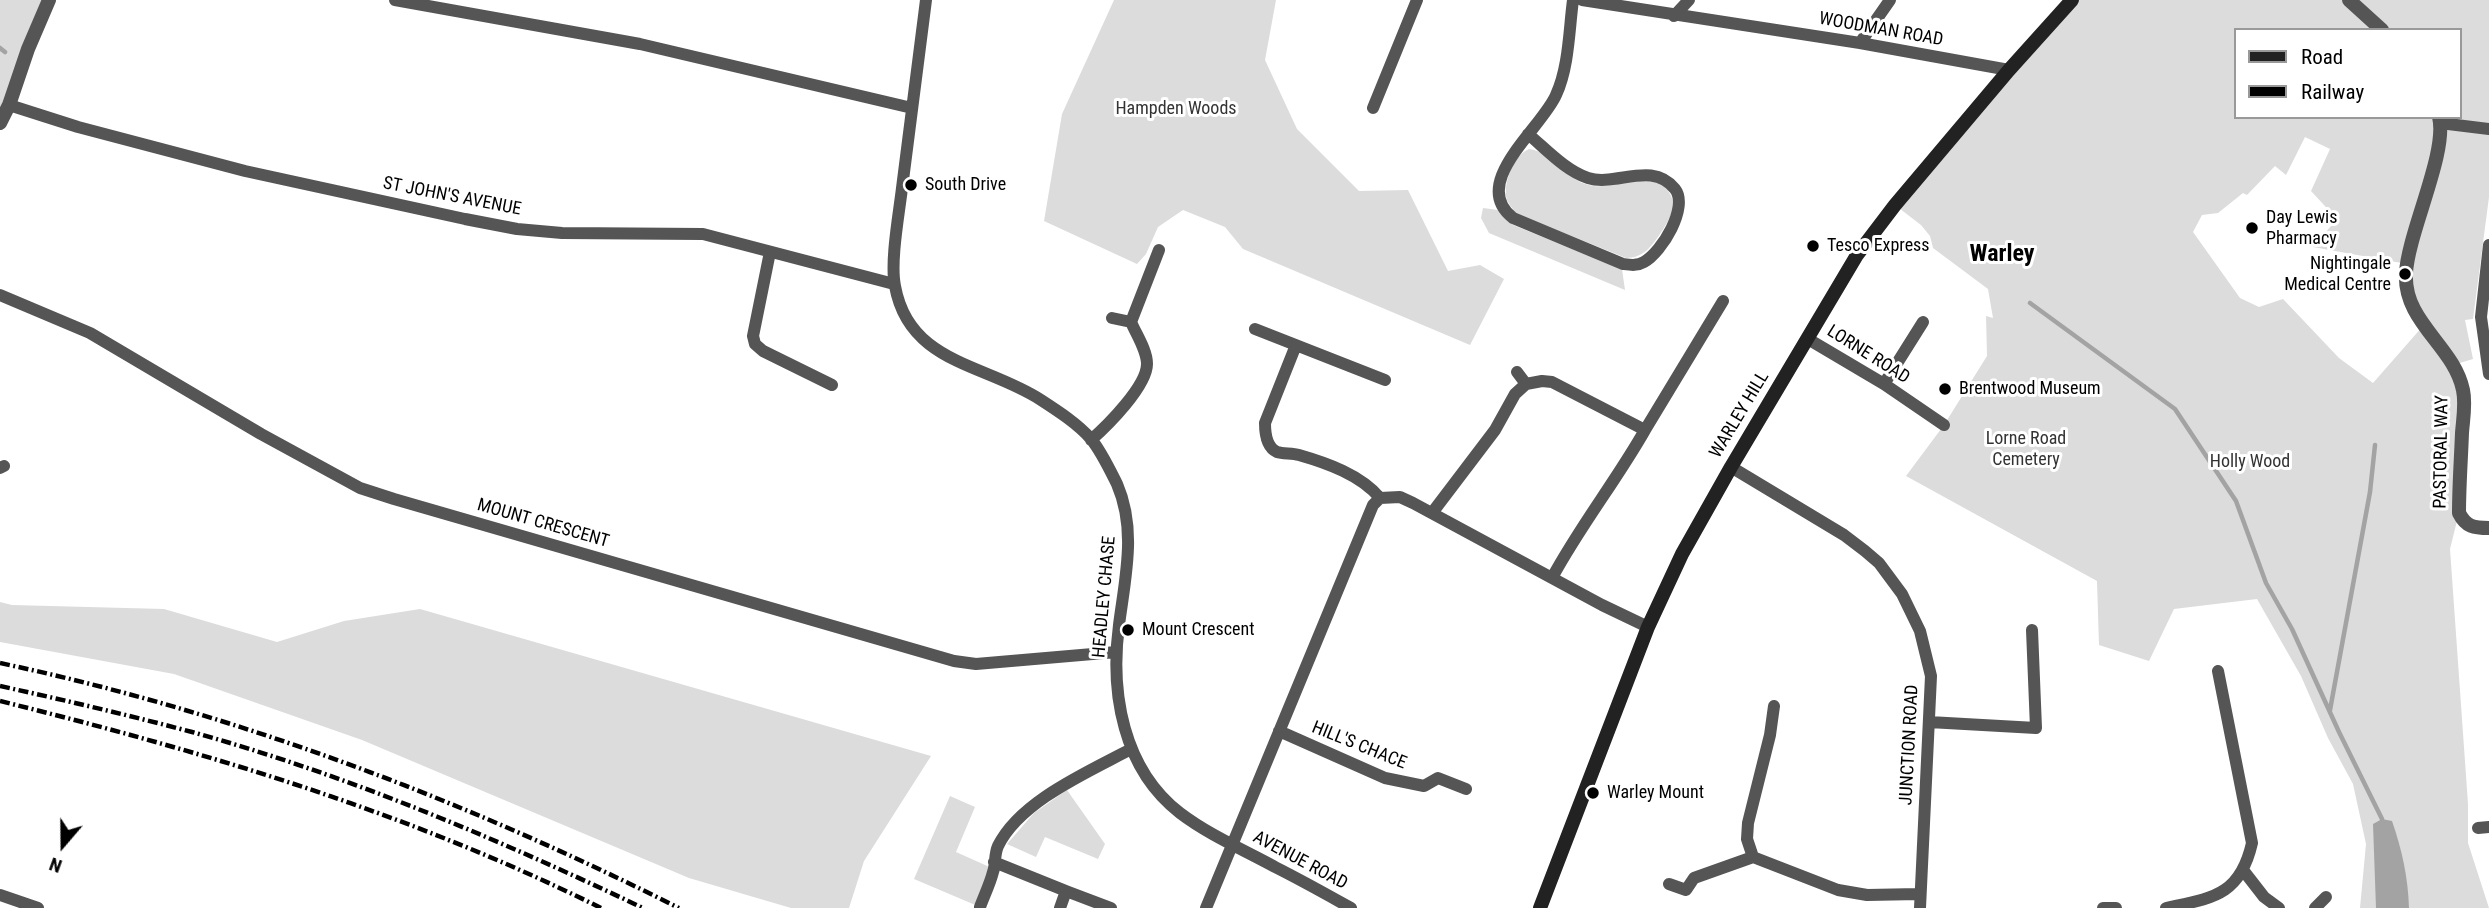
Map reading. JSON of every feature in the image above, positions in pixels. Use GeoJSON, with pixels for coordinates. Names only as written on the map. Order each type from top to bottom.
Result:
{"type":"FeatureCollection","features":[{"type":"Feature","properties":{"kind":"main road","name":"WARLEY HILL"},"geometry":{"type":"LineString","coordinates":[[1540,908],[1648,627],[1682,554],[1731,467],[1857,255],[1895,205],[2072,0]]}},
{"type":"Feature","properties":{"kind":"street"},"geometry":{"type":"LineString","coordinates":[[0,123],[49,0]]}},
{"type":"Feature","properties":{"kind":"street"},"geometry":{"type":"LineString","coordinates":[[395,0],[640,44],[912,108]]}},
{"type":"Feature","properties":{"kind":"street","name":"HEADLEY CHASE"},"geometry":{"type":"LineString","coordinates":[[926,0],[897,235],[894,284],[910,326],[929,345],[949,359],[1039,399],[1091,440],[1116,482],[1124,503],[1128,529],[1129,552],[1116,652],[1121,716],[1130,749],[1162,796],[1181,814],[1233,846]]}},
{"type":"Feature","properties":{"kind":"street"},"geometry":{"type":"LineString","coordinates":[[1373,108],[1417,0]]}},
{"type":"Feature","properties":{"kind":"street"},"geometry":{"type":"LineString","coordinates":[[1528,134],[1584,177],[1606,181],[1647,175],[1663,179],[1670,184],[1678,196],[1678,211],[1657,250],[1636,265],[1623,264],[1513,218],[1506,212],[1499,198],[1501,180],[1514,153],[1557,94],[1564,68],[1573,0]]}},
{"type":"Feature","properties":{"kind":"street","name":"WOODMAN ROAD"},"geometry":{"type":"LineString","coordinates":[[1582,0],[1860,43],[2009,70]]}},
{"type":"Feature","properties":{"kind":"street"},"geometry":{"type":"LineString","coordinates":[[1674,16],[1689,0]]}},
{"type":"Feature","properties":{"kind":"street"},"geometry":{"type":"LineString","coordinates":[[1860,43],[1890,0]]}},
{"type":"Feature","properties":{"kind":"street"},"geometry":{"type":"LineString","coordinates":[[2349,0],[2380,28]]}},
{"type":"Feature","properties":{"kind":"street","name":"ST JOHN'S AVENUE"},"geometry":{"type":"LineString","coordinates":[[9,106],[245,171],[517,229],[562,233],[703,234],[894,284]]}},
{"type":"Feature","properties":{"kind":"street","name":"PASTORAL WAY"},"geometry":{"type":"LineString","coordinates":[[2489,129],[2440,120],[2438,148],[2408,259],[2406,283],[2414,310],[2453,365],[2464,391],[2459,513],[2467,525],[2489,528]]}},
{"type":"Feature","properties":{"kind":"street"},"geometry":{"type":"LineString","coordinates":[[2489,245],[2481,317],[2489,374]]}},
{"type":"Feature","properties":{"kind":"street"},"geometry":{"type":"LineString","coordinates":[[1091,440],[1107,425],[1141,383],[1147,367],[1146,356],[1131,322],[1158,250]]}},
{"type":"Feature","properties":{"kind":"street"},"geometry":{"type":"LineString","coordinates":[[770,252],[753,336],[755,344],[763,351],[826,377]]}},
{"type":"Feature","properties":{"kind":"street","name":"MOUNT CRESCENT"},"geometry":{"type":"LineString","coordinates":[[0,295],[90,334],[261,434],[360,488],[394,499],[954,661],[976,664],[1116,652]]}},
{"type":"Feature","properties":{"kind":"street"},"geometry":{"type":"LineString","coordinates":[[1552,578],[1594,508],[1621,472],[1723,301]]}},
{"type":"Feature","properties":{"kind":"street"},"geometry":{"type":"LineString","coordinates":[[1112,318],[1131,322]]}},
{"type":"Feature","properties":{"kind":"street"},"geometry":{"type":"LineString","coordinates":[[1884,384],[1923,322]]}},
{"type":"Feature","properties":{"kind":"street"},"geometry":{"type":"LineString","coordinates":[[1255,329],[1385,380]]}},
{"type":"Feature","properties":{"kind":"street","name":"LORNE ROAD"},"geometry":{"type":"LineString","coordinates":[[1808,339],[1884,384],[1944,425]]}},
{"type":"Feature","properties":{"kind":"street"},"geometry":{"type":"LineString","coordinates":[[1296,345],[1265,423],[1265,435],[1269,445],[1277,452],[1297,454],[1348,474],[1369,486],[1380,498]]}},
{"type":"Feature","properties":{"kind":"street"},"geometry":{"type":"LineString","coordinates":[[1517,372],[1526,384]]}},
{"type":"Feature","properties":{"kind":"street"},"geometry":{"type":"LineString","coordinates":[[1432,513],[1490,438],[1515,394],[1526,384],[1552,382],[1645,430]]}},
{"type":"Feature","properties":{"kind":"street","name":"JUNCTION ROAD"},"geometry":{"type":"LineString","coordinates":[[1731,467],[1844,535],[1879,563],[1902,594],[1920,631],[1931,676],[1920,908]]}},
{"type":"Feature","properties":{"kind":"street"},"geometry":{"type":"LineString","coordinates":[[1206,908],[1373,505],[1380,498],[1400,497],[1648,627]]}},
{"type":"Feature","properties":{"kind":"street"},"geometry":{"type":"LineString","coordinates":[[1929,722],[2036,728],[2032,630]]}},
{"type":"Feature","properties":{"kind":"street"},"geometry":{"type":"LineString","coordinates":[[2166,908],[2213,898],[2233,883],[2243,870],[2252,843],[2218,671]]}},
{"type":"Feature","properties":{"kind":"street"},"geometry":{"type":"LineString","coordinates":[[1753,857],[1747,839],[1748,823],[1770,735],[1774,706]]}},
{"type":"Feature","properties":{"kind":"street","name":"HILL'S CHACE"},"geometry":{"type":"LineString","coordinates":[[1279,731],[1385,778],[1424,786],[1438,778],[1466,789]]}},
{"type":"Feature","properties":{"kind":"street"},"geometry":{"type":"LineString","coordinates":[[979,907],[994,869],[1000,844],[1028,810],[1067,783],[1130,749]]}},
{"type":"Feature","properties":{"kind":"street","name":"AVENUE ROAD"},"geometry":{"type":"LineString","coordinates":[[1233,846],[1351,908]]}},
{"type":"Feature","properties":{"kind":"street"},"geometry":{"type":"LineString","coordinates":[[1669,884],[1686,890],[1694,878],[1753,857],[1838,890],[1867,895],[1919,894]]}},
{"type":"Feature","properties":{"kind":"street"},"geometry":{"type":"LineString","coordinates":[[994,862],[1111,908]]}},
{"type":"Feature","properties":{"kind":"street"},"geometry":{"type":"LineString","coordinates":[[2243,870],[2264,897],[2278,908]]}},
{"type":"Feature","properties":{"kind":"street"},"geometry":{"type":"LineString","coordinates":[[1059,908],[1066,891]]}},
{"type":"Feature","properties":{"kind":"street"},"geometry":{"type":"LineString","coordinates":[[0,895],[38,908]]}},
{"type":"Feature","properties":{"kind":"street"},"geometry":{"type":"LineString","coordinates":[[2315,908],[2326,897]]}},
{"type":"Feature","properties":{"kind":"green space"},"geometry":{"type":"Polygon","coordinates":[[[0,0],[49,0],[0,123],[0,0]]]}},
{"type":"Feature","properties":{"kind":"green space","name":"Hampden Woods"},"geometry":{"type":"Polygon","coordinates":[[[1114,0],[1276,0],[1265,60],[1297,129],[1359,191],[1408,190],[1448,271],[1480,265],[1504,279],[1470,345],[1243,249],[1225,227],[1183,210],[1158,227],[1146,254],[1137,264],[1044,221],[1062,114],[1114,0]]]}},
{"type":"Feature","properties":{"kind":"green space","name":"Holly Wood"},"geometry":{"type":"Polygon","coordinates":[[[2072,0],[2489,0],[2489,197],[2473,319],[2465,320],[2473,359],[2453,365],[2464,391],[2459,513],[2450,549],[2468,804],[2468,843],[2489,908],[2360,908],[2366,844],[2353,784],[2328,738],[2301,676],[2257,599],[2174,609],[2149,661],[2099,645],[2097,581],[1906,476],[1944,425],[1987,356],[1986,316],[1993,318],[1988,289],[1933,248],[1930,236],[1921,225],[1895,205],[2072,0]],[[2305,137],[2286,175],[2275,166],[2247,195],[2243,193],[2218,213],[2202,215],[2193,232],[2240,298],[2259,307],[2283,299],[2339,358],[2373,383],[2423,326],[2407,264],[2313,247],[2337,219],[2311,191],[2330,149],[2305,137]]]}},
{"type":"Feature","properties":{"kind":"green space"},"geometry":{"type":"Polygon","coordinates":[[[1529,149],[1545,155],[1573,178],[1589,185],[1643,180],[1654,181],[1663,186],[1670,194],[1673,204],[1668,220],[1657,239],[1646,251],[1626,258],[1517,214],[1507,200],[1506,186],[1514,164],[1529,149]]]}},
{"type":"Feature","properties":{"kind":"green space"},"geometry":{"type":"Polygon","coordinates":[[[1483,208],[1498,210],[1513,225],[1622,269],[1625,290],[1489,233],[1481,218],[1483,208]]]}},
{"type":"Feature","properties":{"kind":"green space"},"geometry":{"type":"Polygon","coordinates":[[[0,602],[12,605],[164,609],[277,642],[344,621],[420,609],[931,756],[864,861],[849,908],[791,908],[689,878],[362,740],[174,674],[0,642],[0,602]]]}},
{"type":"Feature","properties":{"kind":"green space"},"geometry":{"type":"Polygon","coordinates":[[[1067,790],[1105,844],[1098,859],[1045,837],[1036,857],[1007,844],[1034,813],[1067,790]]]}},
{"type":"Feature","properties":{"kind":"green space"},"geometry":{"type":"Polygon","coordinates":[[[950,796],[975,807],[956,852],[994,869],[980,907],[914,879],[950,796]]]}},
{"type":"Feature","properties":{"kind":"shaded area"},"geometry":{"type":"Polygon","coordinates":[[[2382,819],[2392,821],[2396,832],[2406,874],[2409,908],[2376,908],[2373,824],[2382,819]]]}},
{"type":"Feature","properties":{"kind":"waterway"},"geometry":{"type":"LineString","coordinates":[[0,48],[5,52]]}},
{"type":"Feature","properties":{"kind":"waterway"},"geometry":{"type":"LineString","coordinates":[[2030,303],[2175,409],[2236,501],[2266,583],[2292,629],[2382,819]]}},
{"type":"Feature","properties":{"kind":"waterway"},"geometry":{"type":"LineString","coordinates":[[2330,710],[2370,492],[2375,445]]}},
{"type":"Feature","properties":{"kind":"railway"},"geometry":{"type":"LineString","coordinates":[[0,663],[175,707],[347,764],[515,831],[679,908]]}},
{"type":"Feature","properties":{"kind":"railway"},"geometry":{"type":"LineString","coordinates":[[0,686],[192,732],[365,788],[533,857],[643,908]]}},
{"type":"Feature","properties":{"kind":"railway"},"geometry":{"type":"LineString","coordinates":[[0,701],[154,741],[306,788],[455,843],[601,908]]}},
{"type":"Feature","properties":{"kind":"place","name":"South Drive"},"geometry":{"type":"Point","coordinates":[911,185]}},
{"type":"Feature","properties":{"kind":"place","name":"Day Lewis Pharmacy"},"geometry":{"type":"Point","coordinates":[2252,228]}},
{"type":"Feature","properties":{"kind":"place","name":"Tesco Express"},"geometry":{"type":"Point","coordinates":[1813,246]}},
{"type":"Feature","properties":{"kind":"place","name":"Nightingale Medical Centre"},"geometry":{"type":"Point","coordinates":[2405,274]}},
{"type":"Feature","properties":{"kind":"place","name":"Brentwood Museum"},"geometry":{"type":"Point","coordinates":[1945,389]}},
{"type":"Feature","properties":{"kind":"place","name":"Mount Crescent"},"geometry":{"type":"Point","coordinates":[1128,630]}},
{"type":"Feature","properties":{"kind":"place","name":"Warley Mount"},"geometry":{"type":"Point","coordinates":[1593,793]}},
{"type":"Feature","properties":{"kind":"district","name":"Warley"},"geometry":{"type":"Point","coordinates":[2002,255]}},
{"type":"Feature","properties":{"kind":"park label","name":"Lorne Road Cemetery"},"geometry":{"type":"Point","coordinates":[2026,450]}}]}
